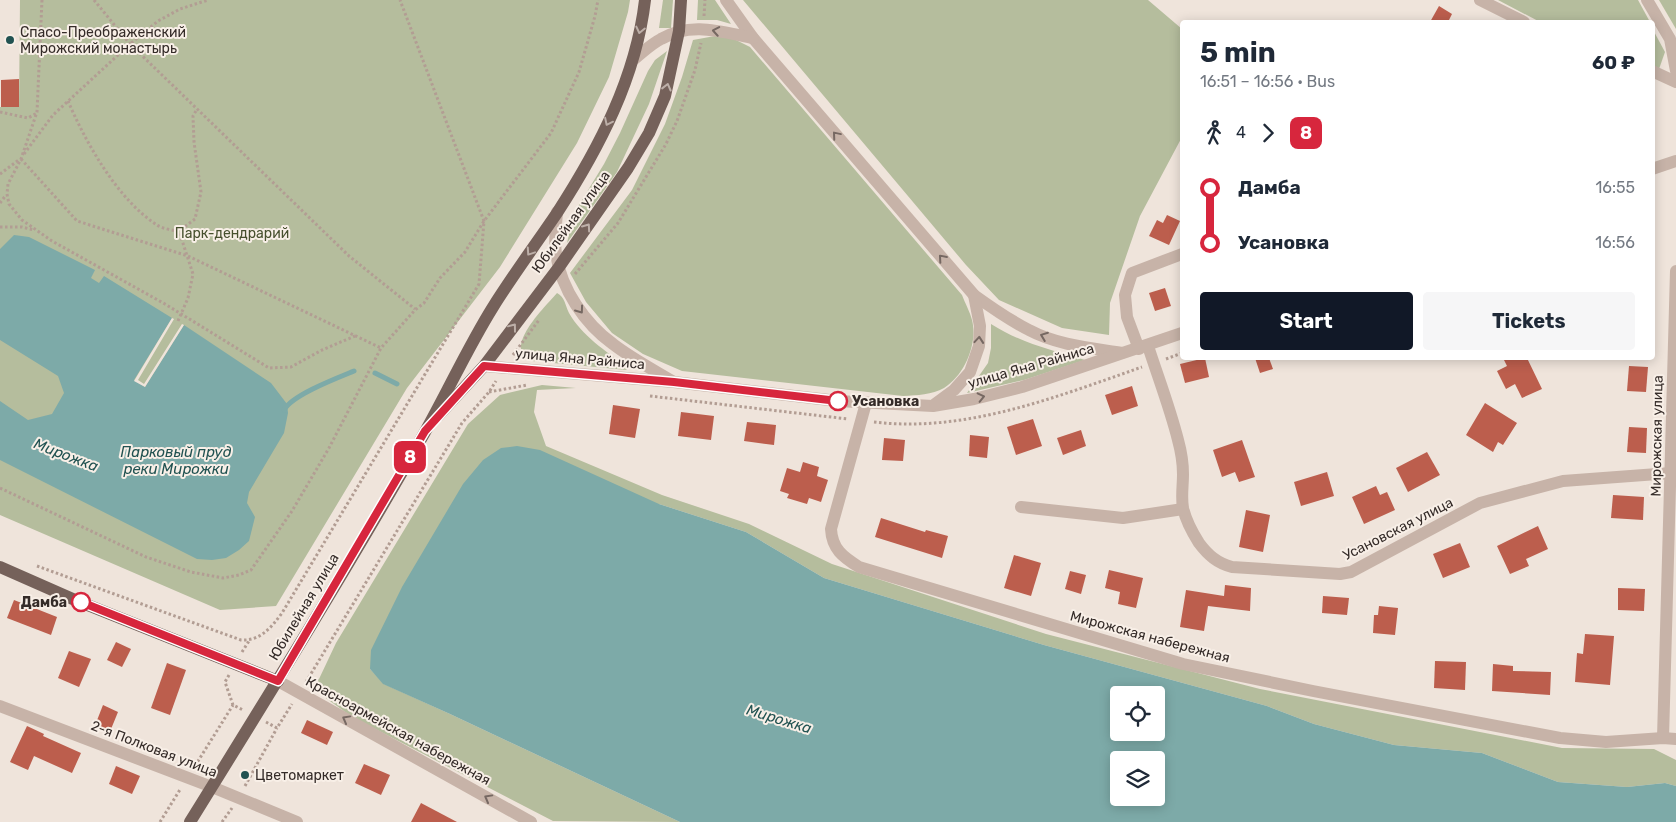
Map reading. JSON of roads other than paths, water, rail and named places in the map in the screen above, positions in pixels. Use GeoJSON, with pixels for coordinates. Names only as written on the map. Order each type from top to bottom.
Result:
{"type":"FeatureCollection","features":[{"type":"Feature","properties":{"kind":"main road","name":"Юбилейная улица"},"geometry":{"type":"LineString","coordinates":[[190,822],[278,681],[425,431],[492,307],[557,212],[591,156],[619,99],[633,60],[642,25],[645,0]]}},
{"type":"Feature","properties":{"kind":"main road","name":"Юбилейная улица"},"geometry":{"type":"LineString","coordinates":[[425,431],[484,366],[559,267],[628,168],[649,133],[665,96],[679,31],[681,0]]}},
{"type":"Feature","properties":{"kind":"main road","name":"Красноармейская набережная"},"geometry":{"type":"LineString","coordinates":[[0,567],[74,600],[278,681]]}},
{"type":"Feature","properties":{"kind":"street"},"geometry":{"type":"LineString","coordinates":[[726,0],[753,38],[974,295],[999,313],[1030,331],[1081,347],[1125,353]]}},
{"type":"Feature","properties":{"kind":"street"},"geometry":{"type":"LineString","coordinates":[[1480,0],[1519,20]]}},
{"type":"Feature","properties":{"kind":"street"},"geometry":{"type":"LineString","coordinates":[[1647,0],[1670,39],[1676,72]]}},
{"type":"Feature","properties":{"kind":"street"},"geometry":{"type":"LineString","coordinates":[[633,60],[661,39],[679,31],[703,28],[753,38]]}},
{"type":"Feature","properties":{"kind":"street"},"geometry":{"type":"LineString","coordinates":[[1655,72],[1676,82]]}},
{"type":"Feature","properties":{"kind":"street"},"geometry":{"type":"LineString","coordinates":[[1655,168],[1676,161]]}},
{"type":"Feature","properties":{"kind":"street","name":"улица Яна Райниса"},"geometry":{"type":"LineString","coordinates":[[557,212],[555,243],[559,267],[565,285],[585,316],[611,343],[674,382]]}},
{"type":"Feature","properties":{"kind":"street","name":"Усановская улица"},"geometry":{"type":"LineString","coordinates":[[1180,255],[1132,273],[1125,295],[1127,317],[1165,396],[1181,456],[1183,509],[1190,529],[1202,547],[1212,558],[1221,564],[1232,567],[1340,574],[1351,572],[1480,503],[1563,481],[1671,473]]}},
{"type":"Feature","properties":{"kind":"street","name":"Мирожская улица"},"geometry":{"type":"LineString","coordinates":[[1670,738],[1671,473],[1676,271]]}},
{"type":"Feature","properties":{"kind":"street"},"geometry":{"type":"LineString","coordinates":[[933,406],[954,390],[970,372],[979,346],[980,326],[974,295]]}},
{"type":"Feature","properties":{"kind":"street","name":"улица Яна Райниса"},"geometry":{"type":"LineString","coordinates":[[484,366],[674,382],[866,403],[933,406],[1022,387],[1180,335]]}},
{"type":"Feature","properties":{"kind":"street","name":"Мирожская набережная"},"geometry":{"type":"LineString","coordinates":[[866,403],[831,529],[832,540],[838,551],[847,560],[859,567],[1183,664],[1313,692],[1560,738],[1606,742],[1670,738]]}},
{"type":"Feature","properties":{"kind":"street"},"geometry":{"type":"LineString","coordinates":[[1021,507],[1123,518],[1183,509]]}},
{"type":"Feature","properties":{"kind":"street","name":"Красноармейская набережная"},"geometry":{"type":"LineString","coordinates":[[278,681],[531,822]]}},
{"type":"Feature","properties":{"kind":"street","name":"2-я Полковая улица"},"geometry":{"type":"LineString","coordinates":[[0,706],[212,787],[297,822]]}},
{"type":"Feature","properties":{"kind":"water","name":"Парковый пруд реки Мирожки"},"geometry":{"type":"Polygon","coordinates":[[[14,235],[29,237],[95,270],[91,278],[99,283],[104,276],[172,318],[134,380],[145,387],[184,325],[271,383],[287,404],[288,413],[284,433],[249,492],[247,503],[255,517],[249,541],[239,550],[226,558],[212,560],[197,559],[0,460],[0,401],[28,420],[52,414],[64,393],[58,376],[0,340],[0,249],[14,235]]]}},
{"type":"Feature","properties":{"kind":"water","name":"Мирожка"},"geometry":{"type":"Polygon","coordinates":[[[517,446],[540,450],[659,504],[746,532],[824,578],[1044,645],[1267,706],[1314,724],[1394,745],[1482,753],[1558,782],[1627,787],[1665,783],[1676,786],[1676,822],[680,822],[383,684],[370,669],[371,650],[402,587],[463,484],[483,460],[501,448],[517,446]]]}},
{"type":"Feature","properties":{"kind":"waterway"},"geometry":{"type":"LineString","coordinates":[[284,410],[289,404],[305,393],[354,371]]}},
{"type":"Feature","properties":{"kind":"waterway"},"geometry":{"type":"LineString","coordinates":[[375,373],[397,384]]}},
{"type":"Feature","properties":{"kind":"place","name":"Спасо-Преображенский Мирожский монастырь"},"geometry":{"type":"Point","coordinates":[10,40]}},
{"type":"Feature","properties":{"kind":"place","name":"Усановка"},"geometry":{"type":"Point","coordinates":[838,401]}},
{"type":"Feature","properties":{"kind":"place","name":"Дамба"},"geometry":{"type":"Point","coordinates":[81,602]}},
{"type":"Feature","properties":{"kind":"place","name":"Цветомаркет"},"geometry":{"type":"Point","coordinates":[245,775]}},
{"type":"Feature","properties":{"kind":"park label","name":"Парк-дендрарий"},"geometry":{"type":"Point","coordinates":[232,233]}}]}
